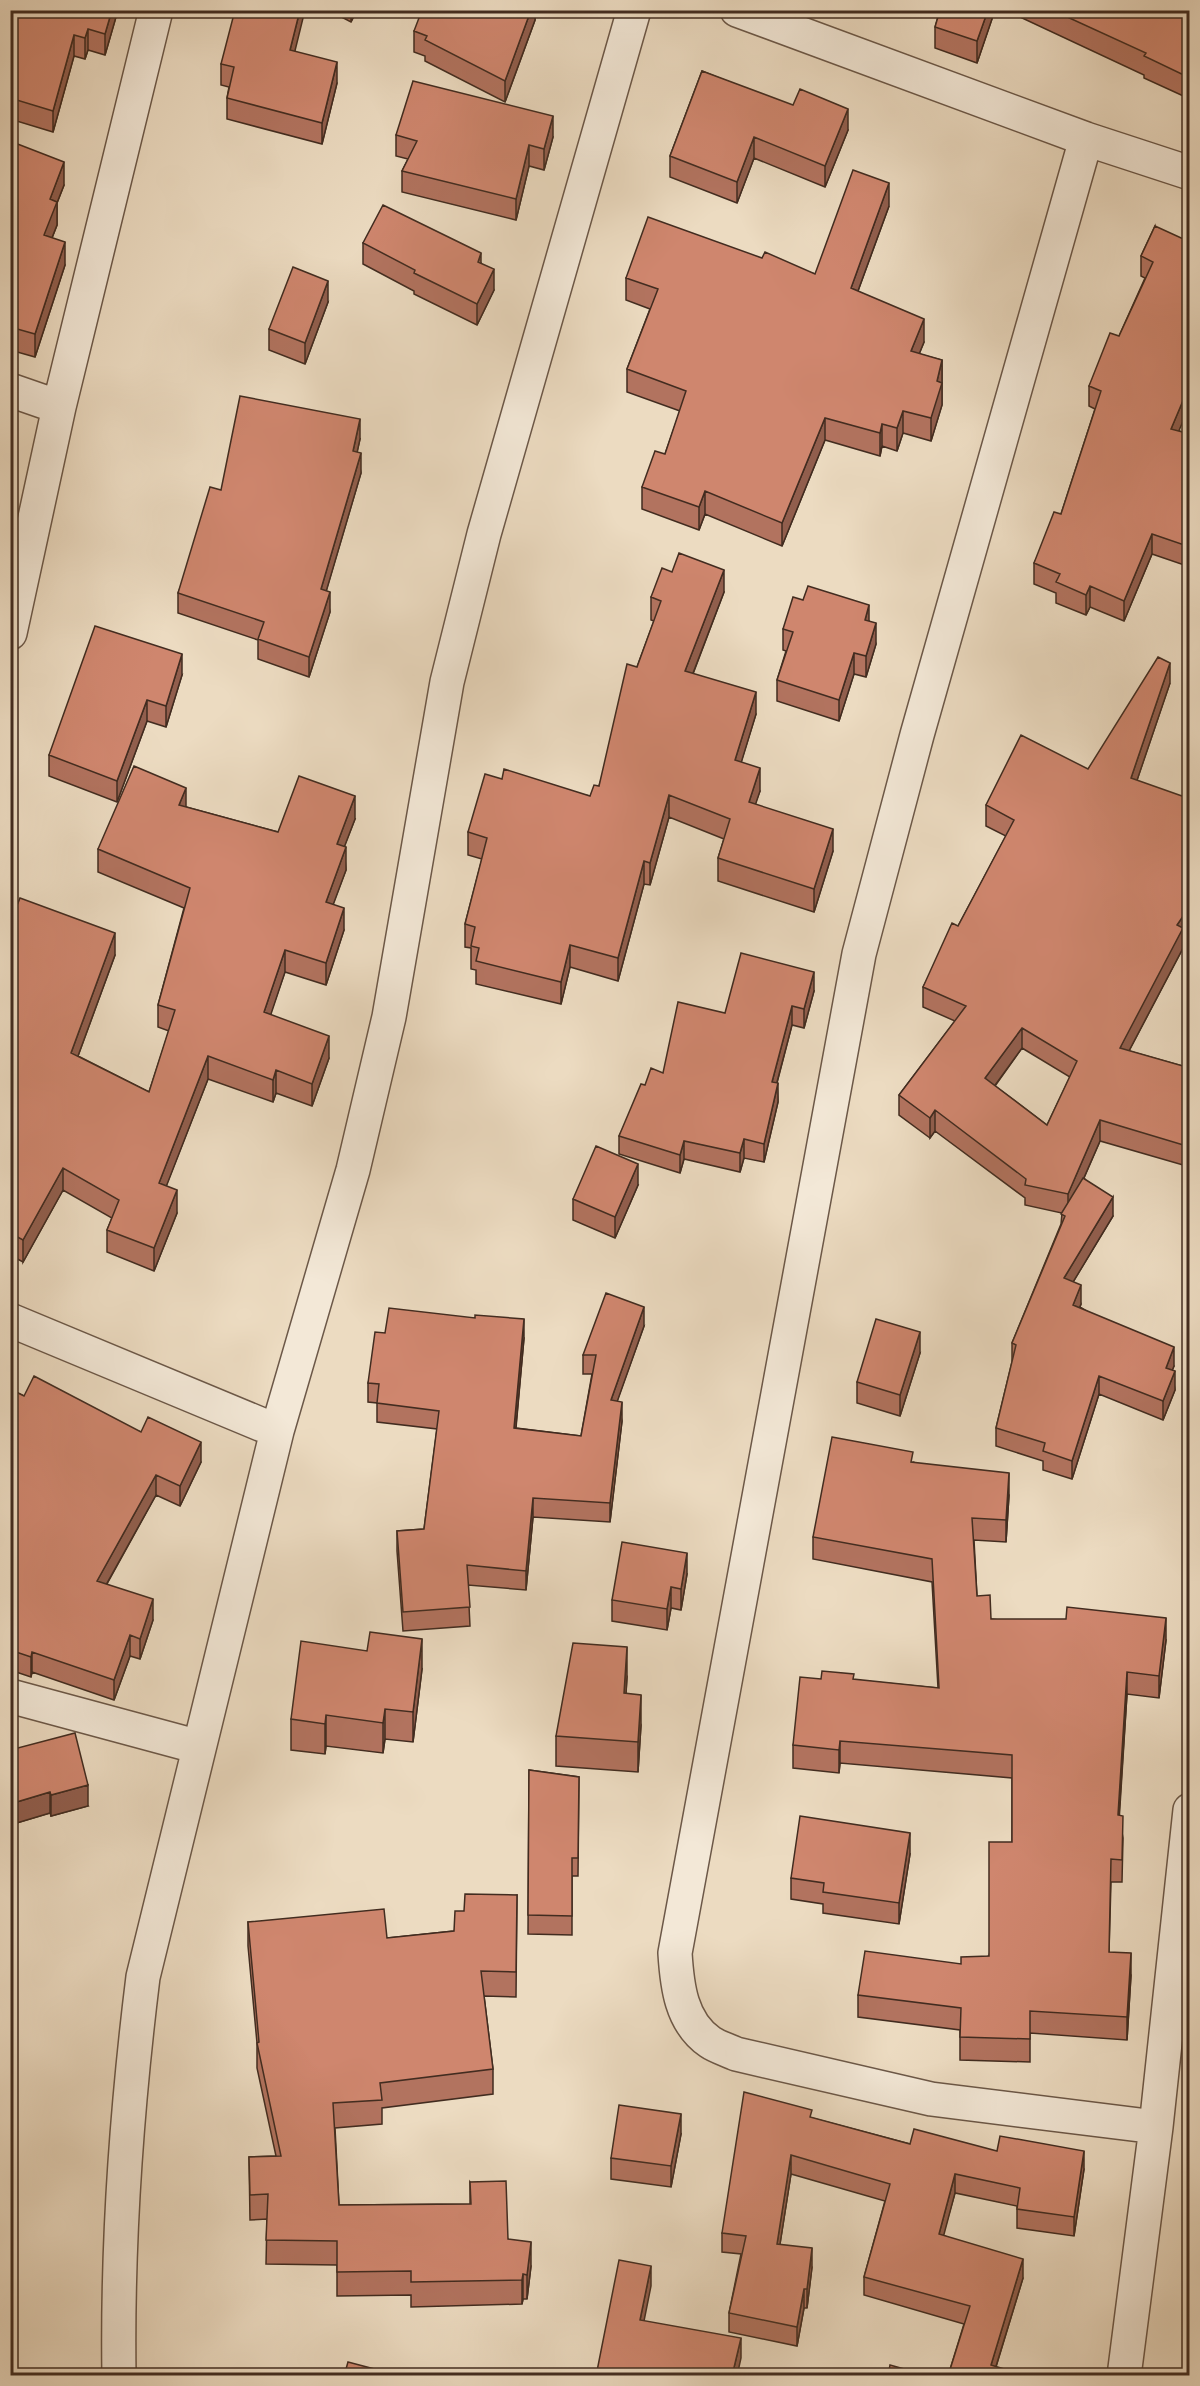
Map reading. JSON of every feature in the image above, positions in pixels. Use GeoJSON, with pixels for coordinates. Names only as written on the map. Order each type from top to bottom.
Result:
{"type":"FeatureCollection","features":[{"type":"Feature","properties":{"kind":"street"},"geometry":{"type":"LineString","coordinates":[[10,633],[59,406],[156,10]]}},
{"type":"Feature","properties":{"kind":"street"},"geometry":{"type":"LineString","coordinates":[[119,2376],[123,2227],[134,2051],[143,1977],[277,1431],[333,1245],[389,1017],[447,682],[484,534],[634,10]]}},
{"type":"Feature","properties":{"kind":"street"},"geometry":{"type":"LineString","coordinates":[[737,10],[1086,139],[1190,173]]}},
{"type":"Feature","properties":{"kind":"street"},"geometry":{"type":"LineString","coordinates":[[1086,139],[917,735],[859,954],[675,1953],[676,1981],[682,2003],[693,2024],[710,2042],[736,2054],[931,2099],[1156,2127]]}},
{"type":"Feature","properties":{"kind":"street"},"geometry":{"type":"LineString","coordinates":[[10,390],[59,406]]}},
{"type":"Feature","properties":{"kind":"street"},"geometry":{"type":"LineString","coordinates":[[10,1320],[277,1431]]}},
{"type":"Feature","properties":{"kind":"street"},"geometry":{"type":"LineString","coordinates":[[10,1695],[199,1747]]}},
{"type":"Feature","properties":{"kind":"street"},"geometry":{"type":"LineString","coordinates":[[1124,2376],[1156,2127],[1190,1810]]}},
{"type":"Feature","properties":{"kind":"building"},"geometry":{"type":"Polygon","coordinates":[[[10,10],[112,10],[105,34],[88,29],[85,38],[74,35],[53,111],[10,98],[10,10]]]}},
{"type":"Feature","properties":{"kind":"building"},"geometry":{"type":"Polygon","coordinates":[[[235,10],[300,10],[290,50],[337,62],[322,123],[227,98],[234,67],[221,64],[235,10]]]}},
{"type":"Feature","properties":{"kind":"building"},"geometry":{"type":"Polygon","coordinates":[[[422,10],[531,10],[505,81],[425,40],[427,36],[414,31],[422,10]]]}},
{"type":"Feature","properties":{"kind":"building"},"geometry":{"type":"Polygon","coordinates":[[[940,10],[988,10],[977,41],[935,27],[940,10]]]}},
{"type":"Feature","properties":{"kind":"building"},"geometry":{"type":"Polygon","coordinates":[[[1052,10],[1190,10],[1190,78],[1144,56],[1146,53],[1052,10]]]}},
{"type":"Feature","properties":{"kind":"building"},"geometry":{"type":"Polygon","coordinates":[[[702,71],[793,105],[800,89],[848,109],[825,166],[754,137],[737,182],[670,156],[702,71]]]}},
{"type":"Feature","properties":{"kind":"building"},"geometry":{"type":"Polygon","coordinates":[[[413,81],[553,116],[544,149],[529,145],[516,199],[402,171],[417,141],[396,135],[413,81]]]}},
{"type":"Feature","properties":{"kind":"building"},"geometry":{"type":"Polygon","coordinates":[[[15,143],[64,162],[50,199],[57,202],[44,235],[65,242],[35,334],[10,327],[10,155],[15,143]]]}},
{"type":"Feature","properties":{"kind":"building"},"geometry":{"type":"Polygon","coordinates":[[[853,170],[889,183],[851,288],[924,319],[911,351],[942,360],[937,381],[942,383],[931,418],[903,411],[897,428],[882,424],[880,433],[825,418],[782,523],[705,491],[699,507],[642,487],[655,451],[665,454],[686,391],[627,369],[658,289],[626,278],[648,217],[762,258],[765,252],[815,274],[853,170]]]}},
{"type":"Feature","properties":{"kind":"building"},"geometry":{"type":"Polygon","coordinates":[[[383,205],[481,253],[478,262],[494,269],[477,304],[414,273],[415,270],[363,243],[383,205]]]}},
{"type":"Feature","properties":{"kind":"building"},"geometry":{"type":"Polygon","coordinates":[[[1155,226],[1190,242],[1190,384],[1171,429],[1190,434],[1190,547],[1152,534],[1124,601],[1090,586],[1086,595],[1056,582],[1060,574],[1034,563],[1054,512],[1061,514],[1101,391],[1089,386],[1110,333],[1119,336],[1153,262],[1141,256],[1155,226]]]}},
{"type":"Feature","properties":{"kind":"building"},"geometry":{"type":"Polygon","coordinates":[[[293,267],[328,281],[305,343],[269,329],[293,267]]]}},
{"type":"Feature","properties":{"kind":"building"},"geometry":{"type":"Polygon","coordinates":[[[240,396],[360,419],[353,451],[361,453],[321,589],[330,592],[309,657],[258,639],[264,622],[178,593],[210,487],[221,490],[240,396]]]}},
{"type":"Feature","properties":{"kind":"building"},"geometry":{"type":"Polygon","coordinates":[[[679,553],[724,570],[685,671],[756,692],[735,760],[760,768],[749,802],[833,829],[814,889],[718,858],[730,819],[669,795],[650,863],[644,861],[618,958],[570,945],[561,982],[476,961],[479,948],[471,946],[475,927],[465,924],[487,838],[468,832],[485,774],[502,779],[504,769],[590,796],[594,785],[599,786],[627,664],[637,667],[661,601],[651,597],[662,568],[672,572],[679,553]]]}},
{"type":"Feature","properties":{"kind":"building"},"geometry":{"type":"Polygon","coordinates":[[[808,586],[869,605],[865,620],[876,623],[866,656],[854,653],[839,700],[777,680],[793,632],[783,629],[793,597],[803,600],[808,586]]]}},
{"type":"Feature","properties":{"kind":"building"},"geometry":{"type":"Polygon","coordinates":[[[95,626],[182,654],[166,706],[147,700],[117,781],[49,755],[95,626]]]}},
{"type":"Feature","properties":{"kind":"building"},"geometry":{"type":"Polygon","coordinates":[[[1158,657],[1170,663],[1131,778],[1182,796],[1190,778],[1190,906],[1177,925],[1183,928],[1120,1048],[1190,1068],[1190,1147],[1100,1120],[1068,1194],[1025,1185],[1026,1179],[935,1110],[930,1118],[899,1095],[966,1006],[923,987],[952,923],[958,926],[1014,820],[986,805],[1021,735],[1088,769],[1158,657]],[[1022,1028],[985,1078],[1047,1125],[1077,1061],[1022,1028]]]}},
{"type":"Feature","properties":{"kind":"building"},"geometry":{"type":"Polygon","coordinates":[[[134,766],[186,788],[179,805],[278,832],[299,776],[355,796],[337,844],[346,847],[326,902],[344,908],[326,963],[285,950],[264,1012],[329,1036],[312,1084],[276,1070],[273,1080],[208,1056],[159,1183],[177,1190],[154,1248],[107,1230],[119,1200],[63,1168],[23,1240],[10,1233],[10,923],[20,898],[115,933],[71,1053],[149,1092],[175,1010],[158,1005],[190,888],[98,849],[134,766]]]}},
{"type":"Feature","properties":{"kind":"building"},"geometry":{"type":"Polygon","coordinates":[[[741,953],[814,972],[804,1009],[792,1006],[772,1082],[778,1083],[764,1144],[744,1139],[740,1153],[684,1141],[680,1155],[619,1136],[641,1084],[645,1085],[651,1068],[663,1073],[678,1002],[725,1013],[741,953]]]}},
{"type":"Feature","properties":{"kind":"building"},"geometry":{"type":"Polygon","coordinates":[[[596,1146],[638,1164],[615,1217],[573,1199],[596,1146]]]}},
{"type":"Feature","properties":{"kind":"building"},"geometry":{"type":"Polygon","coordinates":[[[1083,1178],[1113,1197],[1064,1278],[1081,1285],[1073,1305],[1174,1347],[1166,1368],[1175,1371],[1163,1401],[1099,1376],[1072,1461],[1043,1451],[1045,1443],[996,1428],[1016,1345],[1012,1343],[1065,1216],[1061,1214],[1083,1178]]]}},
{"type":"Feature","properties":{"kind":"building"},"geometry":{"type":"Polygon","coordinates":[[[606,1293],[644,1307],[611,1400],[622,1402],[610,1503],[533,1498],[526,1571],[467,1565],[470,1607],[403,1612],[397,1531],[424,1529],[439,1411],[377,1403],[379,1384],[368,1383],[375,1332],[385,1333],[389,1308],[475,1318],[475,1315],[524,1319],[514,1428],[581,1436],[596,1355],[583,1355],[606,1293]]]}},
{"type":"Feature","properties":{"kind":"building"},"geometry":{"type":"Polygon","coordinates":[[[876,1319],[920,1332],[900,1395],[857,1382],[876,1319]]]}},
{"type":"Feature","properties":{"kind":"building"},"geometry":{"type":"Polygon","coordinates":[[[34,1376],[141,1432],[148,1417],[201,1442],[180,1486],[156,1475],[97,1581],[153,1599],[140,1639],[130,1635],[114,1680],[32,1652],[31,1657],[10,1650],[10,1389],[24,1396],[34,1376]]]}},
{"type":"Feature","properties":{"kind":"building"},"geometry":{"type":"Polygon","coordinates":[[[832,1437],[913,1452],[911,1462],[1009,1473],[1006,1520],[972,1518],[977,1596],[990,1595],[991,1619],[1066,1619],[1067,1607],[1166,1618],[1159,1676],[1127,1672],[1118,1815],[1123,1816],[1122,1860],[1111,1859],[1109,1952],[1131,1953],[1127,2017],[1030,2011],[1030,2039],[960,2037],[961,2008],[858,1995],[865,1951],[961,1964],[961,1957],[989,1956],[989,1842],[1012,1842],[1012,1755],[840,1741],[839,1750],[793,1745],[800,1677],[821,1679],[822,1671],[854,1674],[853,1679],[939,1688],[932,1559],[813,1537],[832,1437]]]}},
{"type":"Feature","properties":{"kind":"building"},"geometry":{"type":"Polygon","coordinates":[[[622,1542],[687,1553],[681,1589],[671,1587],[667,1609],[612,1600],[622,1542]]]}},
{"type":"Feature","properties":{"kind":"building"},"geometry":{"type":"Polygon","coordinates":[[[370,1632],[422,1639],[413,1712],[385,1709],[383,1723],[326,1715],[325,1724],[291,1719],[301,1641],[367,1651],[370,1632]]]}},
{"type":"Feature","properties":{"kind":"building"},"geometry":{"type":"Polygon","coordinates":[[[573,1643],[627,1647],[624,1693],[641,1695],[638,1742],[556,1736],[573,1643]]]}},
{"type":"Feature","properties":{"kind":"building"},"geometry":{"type":"Polygon","coordinates":[[[75,1733],[88,1785],[51,1795],[50,1792],[10,1804],[10,1750],[75,1733]]]}},
{"type":"Feature","properties":{"kind":"building"},"geometry":{"type":"Polygon","coordinates":[[[529,1770],[579,1777],[578,1858],[572,1858],[572,1916],[528,1915],[529,1770]]]}},
{"type":"Feature","properties":{"kind":"building"},"geometry":{"type":"Polygon","coordinates":[[[800,1816],[910,1833],[899,1903],[823,1892],[824,1883],[791,1878],[800,1816]]]}},
{"type":"Feature","properties":{"kind":"building"},"geometry":{"type":"Polygon","coordinates":[[[465,1894],[517,1895],[516,1972],[481,1971],[493,2069],[380,2083],[382,2100],[333,2103],[339,2205],[471,2204],[470,2182],[506,2181],[508,2239],[531,2242],[527,2275],[523,2274],[522,2280],[411,2282],[411,2271],[337,2272],[337,2241],[266,2240],[268,2194],[250,2195],[249,2157],[281,2156],[257,2043],[259,2042],[248,1922],[384,1909],[387,1938],[454,1931],[455,1911],[464,1911],[465,1894]]]}},
{"type":"Feature","properties":{"kind":"building"},"geometry":{"type":"Polygon","coordinates":[[[744,2092],[812,2110],[810,2117],[910,2144],[914,2129],[997,2151],[1000,2136],[1084,2151],[1074,2217],[1017,2209],[1020,2188],[955,2174],[939,2234],[1023,2259],[991,2365],[1014,2372],[1013,2376],[948,2376],[970,2306],[864,2277],[890,2184],[791,2155],[777,2244],[812,2248],[807,2289],[804,2289],[797,2327],[729,2313],[746,2236],[722,2233],[744,2092]]]}},
{"type":"Feature","properties":{"kind":"building"},"geometry":{"type":"Polygon","coordinates":[[[619,2105],[681,2114],[671,2166],[611,2158],[619,2105]]]}},
{"type":"Feature","properties":{"kind":"building"},"geometry":{"type":"Polygon","coordinates":[[[619,2260],[651,2266],[640,2320],[741,2338],[732,2376],[596,2376],[619,2260]]]}},
{"type":"Feature","properties":{"kind":"building"},"geometry":{"type":"Polygon","coordinates":[[[348,2362],[401,2376],[344,2376],[348,2362]]]}},
{"type":"Feature","properties":{"kind":"building"},"geometry":{"type":"Polygon","coordinates":[[[890,2365],[929,2376],[888,2376],[890,2365]]]}},
{"type":"Feature","properties":{"kind":"building"},"geometry":{"type":"Polygon","coordinates":[[[265,2369],[290,2376],[263,2376],[265,2369]]]}}]}
